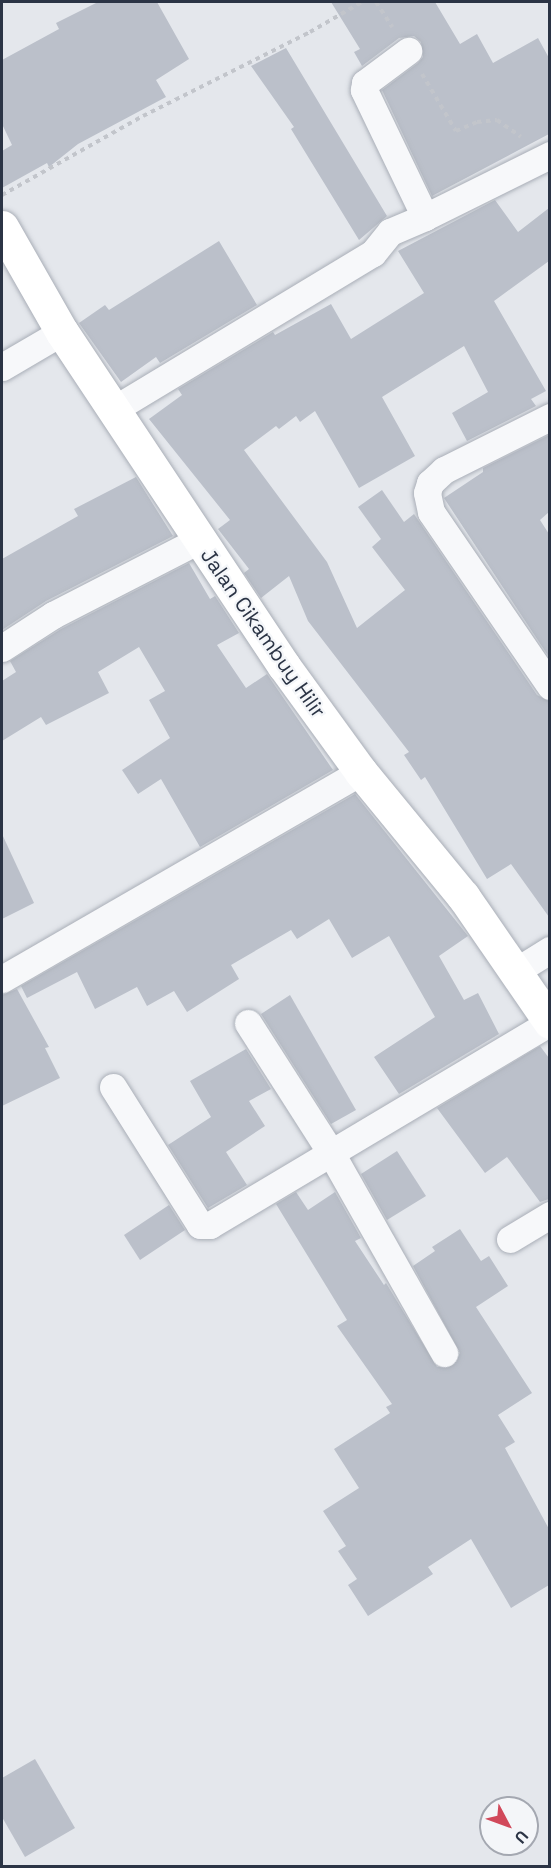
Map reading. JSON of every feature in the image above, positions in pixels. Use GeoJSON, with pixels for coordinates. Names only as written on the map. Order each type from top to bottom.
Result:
{"type":"FeatureCollection","features":[{"type":"Feature","properties":{"kind":"street"},"geometry":{"type":"LineString","coordinates":[[408,51],[365,83],[364,90],[424,217]]}},
{"type":"Feature","properties":{"kind":"street"},"geometry":{"type":"LineString","coordinates":[[116,408],[373,253],[390,232],[548,156]]}},
{"type":"Feature","properties":{"kind":"street","name":"Jalan Cikambuy Hilir"},"geometry":{"type":"LineString","coordinates":[[2,227],[62,332],[116,408],[199,540],[361,772],[463,896],[540,999]]}},
{"type":"Feature","properties":{"kind":"street"},"geometry":{"type":"LineString","coordinates":[[2,368],[62,332]]}},
{"type":"Feature","properties":{"kind":"street"},"geometry":{"type":"LineString","coordinates":[[549,417],[444,470],[430,483],[427,493],[431,512],[549,686]]}},
{"type":"Feature","properties":{"kind":"street"},"geometry":{"type":"LineString","coordinates":[[2,648],[53,615],[199,540]]}},
{"type":"Feature","properties":{"kind":"street"},"geometry":{"type":"LineString","coordinates":[[2,979],[361,772]]}},
{"type":"Feature","properties":{"kind":"street"},"geometry":{"type":"LineString","coordinates":[[113,1087],[200,1225],[223,1220],[330,1153],[540,999],[549,950]]}},
{"type":"Feature","properties":{"kind":"street"},"geometry":{"type":"LineString","coordinates":[[248,1023],[330,1153],[444,1353]]}},
{"type":"Feature","properties":{"kind":"street"},"geometry":{"type":"LineString","coordinates":[[510,1239],[549,1215]]}},
{"type":"Feature","properties":{"kind":"path"},"geometry":{"type":"LineString","coordinates":[[2,196],[143,116],[310,32],[362,2]]}},
{"type":"Feature","properties":{"kind":"path"},"geometry":{"type":"LineString","coordinates":[[376,2],[456,131],[477,122],[497,120],[548,156]]}},
{"type":"Feature","properties":{"kind":"building"},"geometry":{"type":"Polygon","coordinates":[[[98,2],[157,2],[189,59],[156,80],[166,97],[78,144],[49,167],[47,163],[2,188],[2,151],[12,145],[2,124],[2,60],[59,29],[56,23],[98,2]]]}},
{"type":"Feature","properties":{"kind":"building"},"geometry":{"type":"Polygon","coordinates":[[[331,2],[435,2],[460,44],[477,34],[493,63],[538,38],[549,58],[549,134],[432,196],[382,90],[423,57],[421,42],[414,36],[399,38],[362,66],[354,52],[360,49],[331,2]]]}},
{"type":"Feature","properties":{"kind":"building"},"geometry":{"type":"Polygon","coordinates":[[[286,48],[387,216],[359,240],[291,129],[294,127],[251,66],[286,48]]]}},
{"type":"Feature","properties":{"kind":"building"},"geometry":{"type":"Polygon","coordinates":[[[495,200],[518,232],[549,208],[549,261],[494,301],[546,391],[531,399],[536,406],[467,441],[452,413],[488,392],[464,346],[382,397],[415,456],[359,488],[315,411],[300,422],[296,416],[279,429],[276,426],[244,450],[327,562],[357,628],[405,590],[372,547],[381,539],[358,507],[382,490],[404,522],[414,514],[537,695],[549,701],[549,917],[511,864],[487,879],[425,777],[421,780],[404,755],[409,752],[308,621],[289,576],[261,598],[244,573],[249,569],[218,529],[230,520],[149,419],[182,395],[178,389],[273,332],[275,335],[331,304],[351,339],[424,293],[398,251],[495,200]]]}},
{"type":"Feature","properties":{"kind":"building"},"geometry":{"type":"Polygon","coordinates":[[[219,241],[257,305],[160,363],[156,357],[121,382],[79,323],[105,305],[109,310],[219,241]]]}},
{"type":"Feature","properties":{"kind":"building"},"geometry":{"type":"Polygon","coordinates":[[[549,435],[549,512],[540,520],[549,534],[549,657],[444,498],[483,472],[483,468],[549,435]]]}},
{"type":"Feature","properties":{"kind":"building"},"geometry":{"type":"Polygon","coordinates":[[[136,477],[173,536],[46,601],[2,630],[2,559],[78,516],[74,509],[136,477]]]}},
{"type":"Feature","properties":{"kind":"building"},"geometry":{"type":"Polygon","coordinates":[[[189,563],[210,599],[215,596],[239,633],[217,645],[246,688],[267,674],[333,770],[200,847],[161,779],[138,794],[122,770],[170,738],[149,700],[165,691],[139,647],[98,672],[109,693],[46,725],[41,717],[2,741],[2,681],[16,672],[10,661],[61,629],[189,563]]]}},
{"type":"Feature","properties":{"kind":"building"},"geometry":{"type":"Polygon","coordinates":[[[355,794],[468,936],[439,956],[464,1000],[478,993],[499,1034],[399,1094],[374,1057],[435,1017],[389,936],[352,958],[329,919],[297,939],[291,930],[231,965],[239,979],[187,1012],[174,991],[147,1006],[137,987],[95,1009],[77,972],[27,998],[21,986],[355,794]]]}},
{"type":"Feature","properties":{"kind":"building"},"geometry":{"type":"Polygon","coordinates":[[[2,834],[34,903],[2,919],[2,834]]]}},
{"type":"Feature","properties":{"kind":"building"},"geometry":{"type":"Polygon","coordinates":[[[17,989],[49,1047],[45,1048],[60,1078],[2,1106],[2,995],[17,989]]]}},
{"type":"Feature","properties":{"kind":"building"},"geometry":{"type":"Polygon","coordinates":[[[290,995],[356,1110],[331,1124],[261,1014],[290,995]]]}},
{"type":"Feature","properties":{"kind":"building"},"geometry":{"type":"Polygon","coordinates":[[[540,1046],[549,1058],[549,1199],[540,1202],[507,1157],[485,1173],[437,1108],[540,1046]]]}},
{"type":"Feature","properties":{"kind":"building"},"geometry":{"type":"Polygon","coordinates":[[[246,1049],[271,1089],[249,1101],[265,1126],[226,1152],[247,1185],[208,1208],[168,1145],[211,1117],[190,1081],[246,1049]]]}},
{"type":"Feature","properties":{"kind":"building"},"geometry":{"type":"Polygon","coordinates":[[[397,1151],[426,1196],[387,1220],[361,1174],[397,1151]]]}},
{"type":"Feature","properties":{"kind":"building"},"geometry":{"type":"Polygon","coordinates":[[[296,1192],[308,1210],[335,1192],[361,1238],[355,1241],[384,1285],[386,1283],[437,1367],[452,1366],[460,1353],[413,1266],[435,1251],[432,1247],[460,1229],[481,1261],[489,1256],[508,1286],[476,1307],[532,1393],[498,1415],[515,1442],[505,1448],[549,1529],[549,1585],[511,1608],[471,1539],[428,1567],[433,1574],[368,1616],[348,1585],[357,1579],[338,1551],[346,1546],[323,1511],[359,1488],[334,1449],[390,1413],[386,1407],[392,1404],[337,1326],[347,1320],[276,1204],[296,1192]]]}},
{"type":"Feature","properties":{"kind":"building"},"geometry":{"type":"Polygon","coordinates":[[[169,1205],[185,1230],[140,1260],[124,1235],[169,1205]]]}},
{"type":"Feature","properties":{"kind":"building"},"geometry":{"type":"Polygon","coordinates":[[[35,1759],[75,1828],[25,1857],[2,1817],[2,1778],[35,1759]]]}}]}
